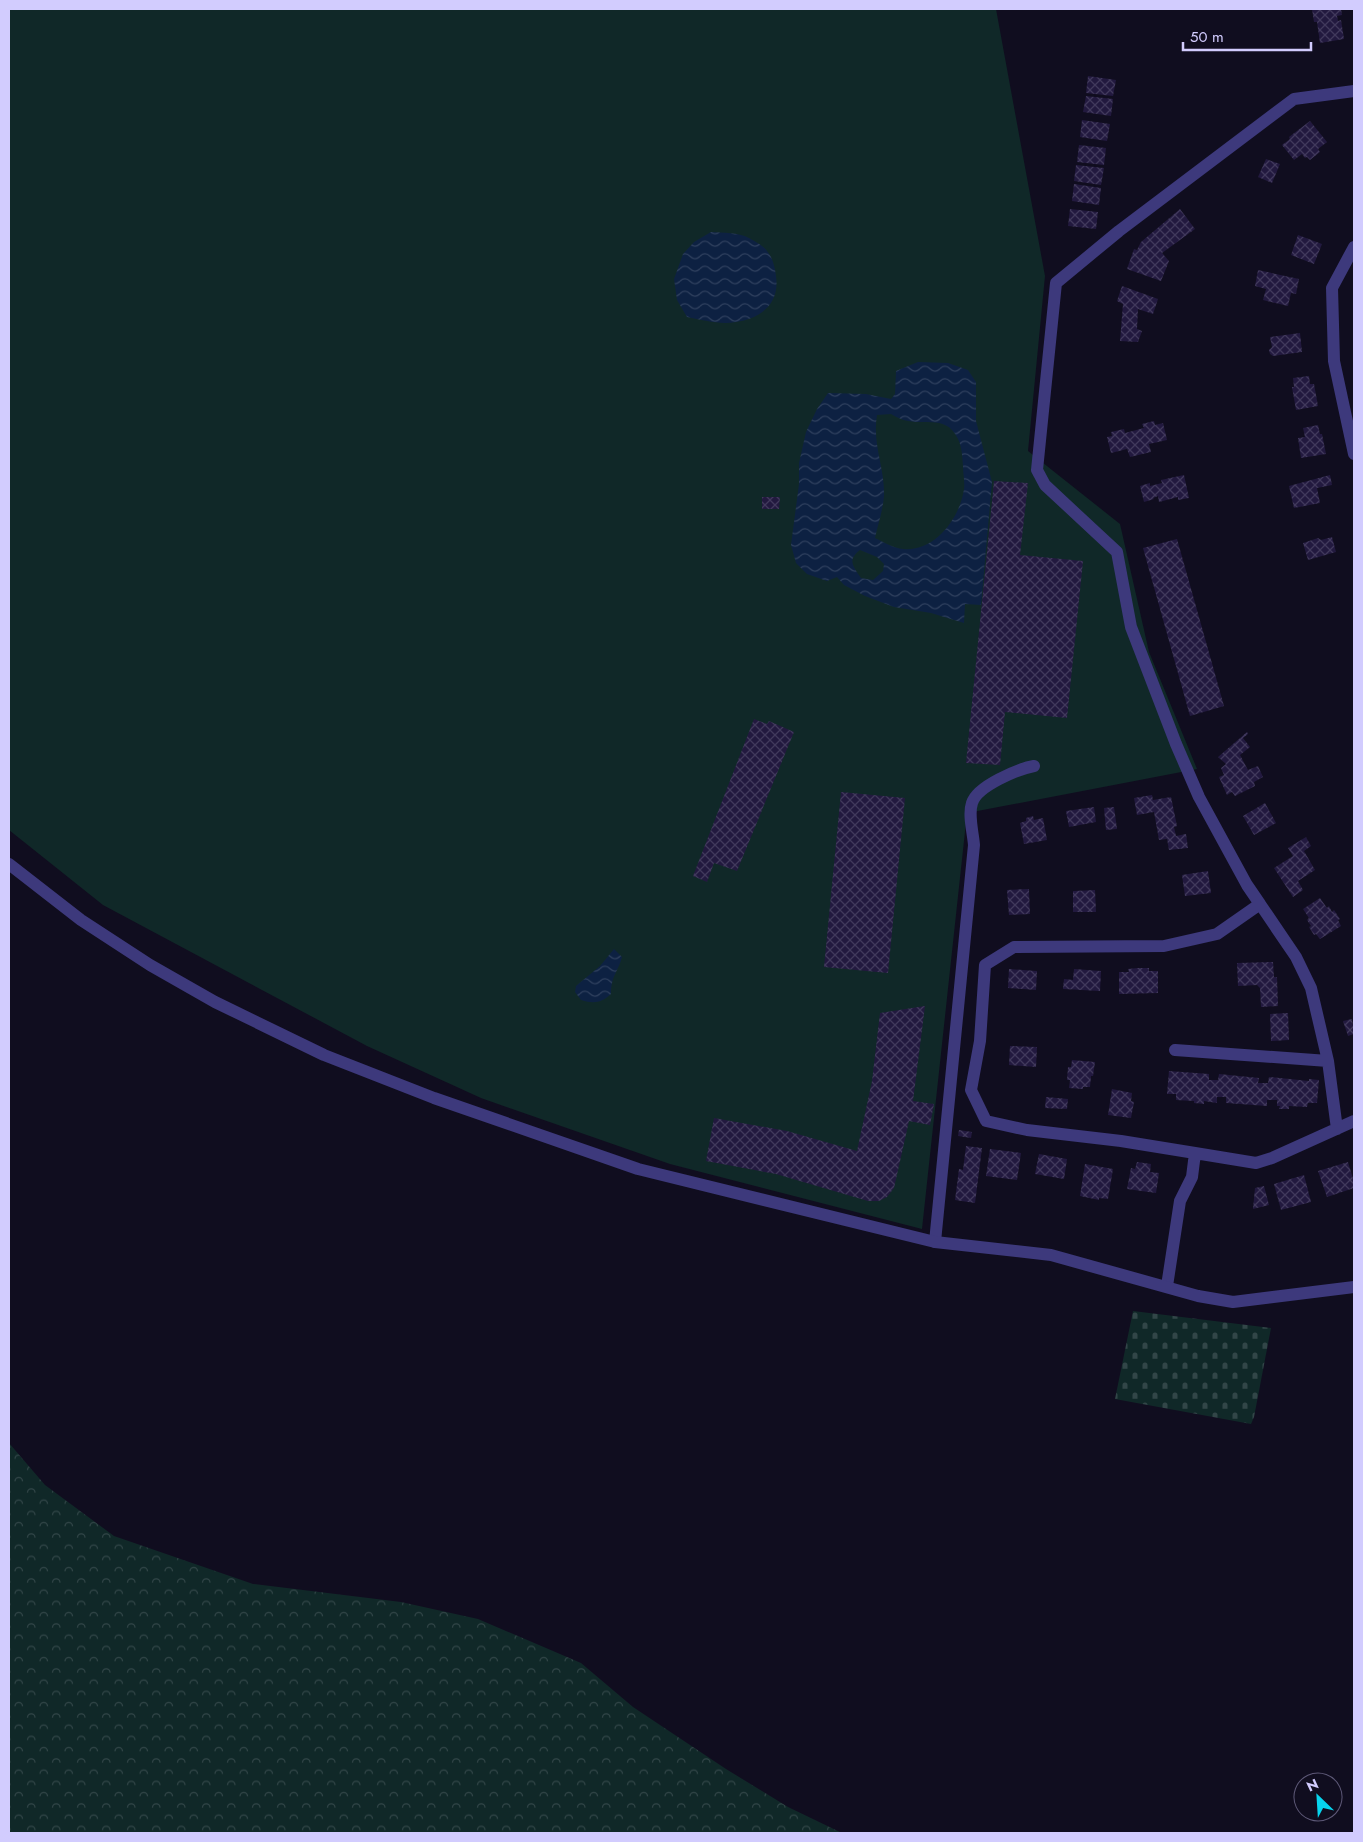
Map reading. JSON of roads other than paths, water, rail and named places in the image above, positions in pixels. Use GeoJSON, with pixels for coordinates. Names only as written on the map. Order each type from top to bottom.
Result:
{"type":"FeatureCollection","features":[{"type":"Feature","properties":{"kind":"street"},"geometry":{"type":"LineString","coordinates":[[1337,1129],[1328,1061],[1308,979],[1296,957],[1247,885],[1199,797],[1176,744],[1131,627],[1117,552],[1045,485],[1037,470],[1056,283],[1119,231],[1294,99],[1354,91]]}},
{"type":"Feature","properties":{"kind":"street"},"geometry":{"type":"LineString","coordinates":[[1354,247],[1332,288],[1334,361],[1348,395],[1354,454]]}},
{"type":"Feature","properties":{"kind":"street"},"geometry":{"type":"LineString","coordinates":[[935,1242],[974,845],[972,802],[975,796],[983,789],[1020,769],[1034,766]]}},
{"type":"Feature","properties":{"kind":"street"},"geometry":{"type":"LineString","coordinates":[[9,864],[80,920],[150,964],[215,1002],[324,1055],[434,1098],[638,1169],[935,1242],[1051,1255],[1168,1286],[1198,1296],[1233,1302],[1354,1287]]}},
{"type":"Feature","properties":{"kind":"street"},"geometry":{"type":"LineString","coordinates":[[1260,904],[1218,934],[1164,946],[1014,947],[985,965],[980,1040],[971,1090],[986,1120],[1027,1130],[1121,1141],[1256,1163],[1272,1158],[1354,1120]]}},
{"type":"Feature","properties":{"kind":"street"},"geometry":{"type":"LineString","coordinates":[[1175,1050],[1328,1061]]}},
{"type":"Feature","properties":{"kind":"street"},"geometry":{"type":"LineString","coordinates":[[1168,1286],[1180,1202],[1192,1177],[1195,1153]]}},
{"type":"Feature","properties":{"kind":"water"},"geometry":{"type":"Polygon","coordinates":[[[711,232],[745,236],[761,245],[769,254],[776,276],[775,294],[767,308],[754,317],[724,323],[687,317],[677,300],[674,279],[683,254],[694,242],[711,232]]]}},
{"type":"Feature","properties":{"kind":"water"},"geometry":{"type":"Polygon","coordinates":[[[918,362],[948,363],[968,370],[976,382],[976,421],[992,482],[981,605],[965,604],[964,623],[931,613],[894,607],[865,596],[844,585],[837,577],[827,581],[807,574],[796,563],[791,545],[799,484],[799,463],[806,432],[817,409],[828,393],[866,394],[891,399],[895,394],[896,371],[918,362]],[[891,414],[877,415],[876,436],[883,476],[884,496],[875,538],[903,549],[915,548],[935,539],[944,531],[957,511],[962,500],[964,486],[962,452],[958,438],[948,426],[937,423],[906,421],[891,414]],[[860,550],[852,560],[854,567],[861,578],[873,580],[883,571],[884,564],[877,557],[860,550]]]}},
{"type":"Feature","properties":{"kind":"water"},"geometry":{"type":"Polygon","coordinates":[[[614,949],[622,957],[613,978],[611,994],[597,1002],[581,1000],[575,992],[576,986],[600,966],[614,949]]]}}]}
